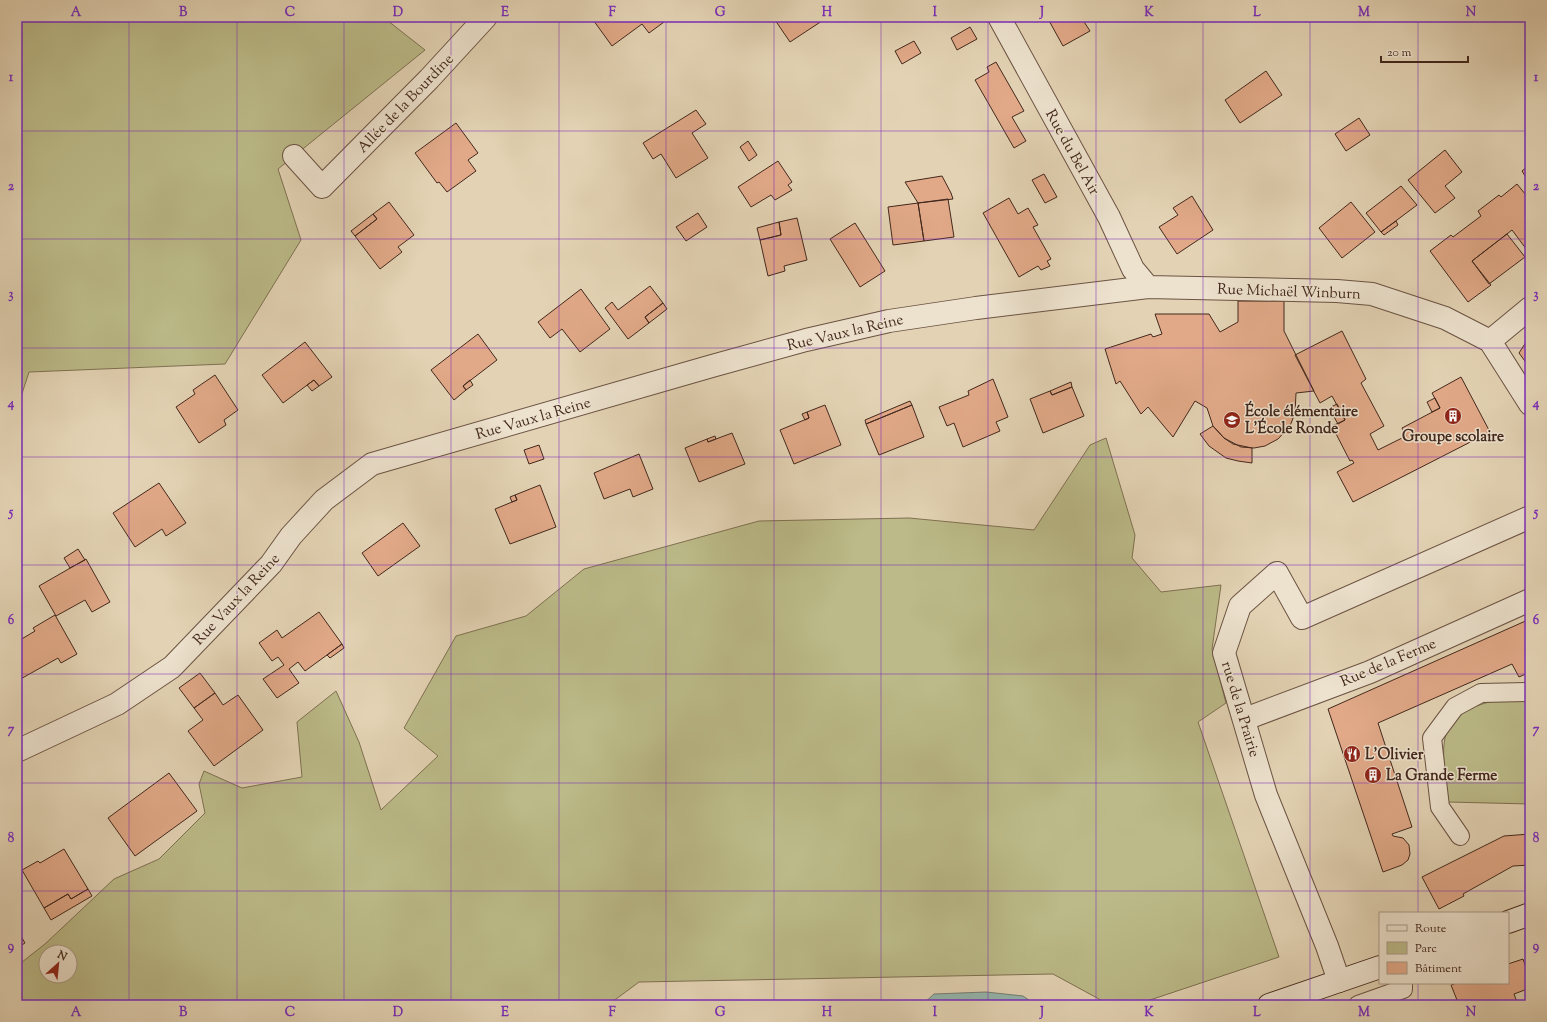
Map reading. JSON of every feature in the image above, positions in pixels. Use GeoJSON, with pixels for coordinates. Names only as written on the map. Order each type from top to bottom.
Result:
{"type":"FeatureCollection","features":[{"type":"Feature","properties":{"kind":"street","name":"Allée de la Bourdine"},"geometry":{"type":"LineString","coordinates":[[294,156],[322,187],[429,79],[486,17]]}},
{"type":"Feature","properties":{"kind":"street","name":"Rue du Bel Air"},"geometry":{"type":"LineString","coordinates":[[999,17],[1109,217],[1133,269],[1148,287]]}},
{"type":"Feature","properties":{"kind":"street","name":"Rue Michaël Winburn"},"geometry":{"type":"LineString","coordinates":[[1148,287],[1337,291],[1372,294],[1445,318],[1490,341]]}},
{"type":"Feature","properties":{"kind":"street","name":"Rue Vaux la Reine"},"geometry":{"type":"LineString","coordinates":[[17,751],[117,704],[172,667],[271,564],[290,536],[324,500],[372,464],[712,366],[882,322],[976,308],[1148,287]]}},
{"type":"Feature","properties":{"kind":"street"},"geometry":{"type":"LineString","coordinates":[[1530,308],[1490,341],[1530,404]]}},
{"type":"Feature","properties":{"kind":"street","name":"rue de la Prairie"},"geometry":{"type":"LineString","coordinates":[[1339,981],[1327,946],[1266,795],[1245,719],[1224,653],[1240,606],[1276,573],[1302,618],[1375,588],[1530,517]]}},
{"type":"Feature","properties":{"kind":"street","name":"Rue de la Ferme"},"geometry":{"type":"LineString","coordinates":[[1245,719],[1370,672],[1530,600]]}},
{"type":"Feature","properties":{"kind":"street"},"geometry":{"type":"LineString","coordinates":[[1509,922],[1530,914]]}},
{"type":"Feature","properties":{"kind":"street"},"geometry":{"type":"LineString","coordinates":[[1269,1005],[1379,967]]}},
{"type":"Feature","properties":{"kind":"lane"},"geometry":{"type":"LineString","coordinates":[[1460,836],[1440,807],[1432,738],[1455,707],[1481,693],[1530,692]]}},
{"type":"Feature","properties":{"kind":"lane"},"geometry":{"type":"LineString","coordinates":[[1358,1005],[1403,989],[1404,984]]}},
{"type":"Feature","properties":{"kind":"green space"},"geometry":{"type":"Polygon","coordinates":[[[17,17],[383,17],[425,50],[278,169],[301,240],[225,364],[29,372],[17,409],[17,17]]]}},
{"type":"Feature","properties":{"kind":"green space"},"geometry":{"type":"Polygon","coordinates":[[[1106,438],[1135,535],[1132,558],[1161,592],[1221,585],[1212,649],[1226,703],[1198,722],[1279,957],[1135,1005],[1110,1005],[1053,974],[639,982],[608,1005],[17,1005],[17,966],[38,950],[38,984],[78,984],[78,944],[45,944],[114,879],[159,859],[205,813],[199,784],[204,771],[242,788],[302,777],[297,722],[336,691],[359,742],[381,810],[438,756],[404,728],[456,636],[526,616],[584,569],[759,521],[909,518],[1034,530],[1090,445],[1106,438]]]}},
{"type":"Feature","properties":{"kind":"green space"},"geometry":{"type":"Polygon","coordinates":[[[1498,700],[1530,700],[1530,804],[1448,802],[1444,765],[1444,749],[1446,736],[1451,724],[1461,714],[1476,706],[1498,700]]]}},
{"type":"Feature","properties":{"kind":"water"},"geometry":{"type":"Polygon","coordinates":[[[986,992],[1023,996],[1036,1005],[922,1005],[934,994],[986,992]]]}},
{"type":"Feature","properties":{"kind":"water"},"geometry":{"type":"Polygon","coordinates":[[[861,1004],[867,1005],[685,1005],[861,1004]]]}},
{"type":"Feature","properties":{"kind":"building"},"geometry":{"type":"Polygon","coordinates":[[[591,17],[660,17],[664,22],[649,33],[642,24],[612,46],[591,17]]]}},
{"type":"Feature","properties":{"kind":"building"},"geometry":{"type":"Polygon","coordinates":[[[773,17],[828,17],[790,42],[773,17]]]}},
{"type":"Feature","properties":{"kind":"building"},"geometry":{"type":"Polygon","coordinates":[[[1047,17],[1081,17],[1090,31],[1063,46],[1047,17]]]}},
{"type":"Feature","properties":{"kind":"building"},"geometry":{"type":"Polygon","coordinates":[[[970,27],[977,39],[957,50],[951,38],[970,27]]]}},
{"type":"Feature","properties":{"kind":"building"},"geometry":{"type":"Polygon","coordinates":[[[914,41],[921,53],[902,64],[895,51],[914,41]]]}},
{"type":"Feature","properties":{"kind":"building"},"geometry":{"type":"Polygon","coordinates":[[[996,62],[1024,111],[1012,117],[1026,141],[1014,148],[975,80],[989,72],[987,67],[996,62]]]}},
{"type":"Feature","properties":{"kind":"building"},"geometry":{"type":"Polygon","coordinates":[[[1266,71],[1282,95],[1240,123],[1225,100],[1266,71]]]}},
{"type":"Feature","properties":{"kind":"building"},"geometry":{"type":"Polygon","coordinates":[[[696,110],[706,124],[692,133],[708,158],[676,178],[661,154],[653,159],[643,143],[696,110]]]}},
{"type":"Feature","properties":{"kind":"building"},"geometry":{"type":"Polygon","coordinates":[[[1359,118],[1370,135],[1346,151],[1335,134],[1359,118]]]}},
{"type":"Feature","properties":{"kind":"building"},"geometry":{"type":"Polygon","coordinates":[[[456,123],[478,153],[468,160],[476,171],[447,192],[439,182],[437,183],[415,153],[456,123]]]}},
{"type":"Feature","properties":{"kind":"building"},"geometry":{"type":"Polygon","coordinates":[[[748,141],[757,155],[749,161],[740,147],[748,141]]]}},
{"type":"Feature","properties":{"kind":"building"},"geometry":{"type":"Polygon","coordinates":[[[1445,150],[1462,172],[1445,186],[1455,198],[1435,213],[1408,180],[1445,150]]]}},
{"type":"Feature","properties":{"kind":"building"},"geometry":{"type":"Polygon","coordinates":[[[778,161],[792,182],[788,185],[792,190],[775,200],[771,195],[751,207],[738,187],[778,161]]]}},
{"type":"Feature","properties":{"kind":"building"},"geometry":{"type":"Polygon","coordinates":[[[1530,164],[1530,176],[1527,179],[1522,171],[1530,164]]]}},
{"type":"Feature","properties":{"kind":"building"},"geometry":{"type":"Polygon","coordinates":[[[1044,174],[1057,197],[1045,203],[1032,180],[1044,174]]]}},
{"type":"Feature","properties":{"kind":"building"},"geometry":{"type":"Polygon","coordinates":[[[942,176],[953,199],[918,203],[905,182],[942,176]]]}},
{"type":"Feature","properties":{"kind":"building"},"geometry":{"type":"Polygon","coordinates":[[[1517,184],[1530,200],[1530,254],[1512,230],[1472,261],[1491,285],[1468,302],[1430,251],[1451,235],[1453,237],[1481,216],[1478,211],[1499,195],[1501,197],[1517,184]]]}},
{"type":"Feature","properties":{"kind":"building"},"geometry":{"type":"Polygon","coordinates":[[[1401,186],[1417,205],[1381,232],[1366,213],[1401,186]]]}},
{"type":"Feature","properties":{"kind":"building"},"geometry":{"type":"Polygon","coordinates":[[[1192,196],[1213,230],[1177,254],[1159,227],[1178,215],[1173,208],[1192,196]]]}},
{"type":"Feature","properties":{"kind":"building"},"geometry":{"type":"Polygon","coordinates":[[[1009,198],[1018,214],[1028,208],[1038,225],[1033,227],[1051,259],[1047,261],[1050,266],[1041,270],[1038,266],[1019,277],[983,213],[1009,198]]]}},
{"type":"Feature","properties":{"kind":"building"},"geometry":{"type":"Polygon","coordinates":[[[948,199],[954,237],[924,241],[918,203],[948,199]]]}},
{"type":"Feature","properties":{"kind":"building"},"geometry":{"type":"Polygon","coordinates":[[[389,202],[414,235],[398,247],[402,252],[380,269],[355,236],[377,219],[373,214],[389,202]]]}},
{"type":"Feature","properties":{"kind":"building"},"geometry":{"type":"Polygon","coordinates":[[[1351,202],[1375,232],[1342,258],[1319,228],[1351,202]]]}},
{"type":"Feature","properties":{"kind":"building"},"geometry":{"type":"Polygon","coordinates":[[[918,203],[924,241],[893,245],[888,207],[918,203]]]}},
{"type":"Feature","properties":{"kind":"building"},"geometry":{"type":"Polygon","coordinates":[[[698,213],[707,227],[686,241],[676,227],[698,213]]]}},
{"type":"Feature","properties":{"kind":"building"},"geometry":{"type":"Polygon","coordinates":[[[373,214],[377,219],[355,236],[351,231],[373,214]]]}},
{"type":"Feature","properties":{"kind":"building"},"geometry":{"type":"Polygon","coordinates":[[[797,218],[807,260],[784,266],[785,271],[768,276],[760,240],[781,235],[779,222],[797,218]]]}},
{"type":"Feature","properties":{"kind":"building"},"geometry":{"type":"Polygon","coordinates":[[[1396,221],[1398,225],[1384,235],[1381,232],[1396,221]]]}},
{"type":"Feature","properties":{"kind":"building"},"geometry":{"type":"Polygon","coordinates":[[[779,222],[781,235],[760,240],[757,228],[779,222]]]}},
{"type":"Feature","properties":{"kind":"building"},"geometry":{"type":"Polygon","coordinates":[[[855,223],[885,271],[860,287],[830,239],[855,223]]]}},
{"type":"Feature","properties":{"kind":"building"},"geometry":{"type":"Polygon","coordinates":[[[1507,234],[1525,257],[1489,284],[1472,261],[1507,234]]]}},
{"type":"Feature","properties":{"kind":"building"},"geometry":{"type":"Polygon","coordinates":[[[650,286],[663,303],[645,317],[649,323],[628,339],[605,308],[612,302],[618,310],[650,286]]]}},
{"type":"Feature","properties":{"kind":"building"},"geometry":{"type":"Polygon","coordinates":[[[581,289],[610,329],[580,352],[562,329],[550,338],[538,322],[581,289]]]}},
{"type":"Feature","properties":{"kind":"building"},"geometry":{"type":"Polygon","coordinates":[[[1238,301],[1284,301],[1284,331],[1314,391],[1296,393],[1295,413],[1290,426],[1278,439],[1265,446],[1254,448],[1241,447],[1224,438],[1213,426],[1207,408],[1195,401],[1173,437],[1148,407],[1141,414],[1120,381],[1116,384],[1105,349],[1151,334],[1153,337],[1162,334],[1155,314],[1209,314],[1220,332],[1238,322],[1238,301]]]}},
{"type":"Feature","properties":{"kind":"building"},"geometry":{"type":"Polygon","coordinates":[[[663,303],[667,309],[649,323],[645,317],[663,303]]]}},
{"type":"Feature","properties":{"kind":"building","name":"Groupe scolaire"},"geometry":{"type":"Polygon","coordinates":[[[1342,331],[1366,379],[1361,383],[1384,426],[1370,434],[1378,450],[1406,436],[1402,428],[1440,408],[1432,393],[1461,377],[1490,432],[1353,502],[1337,472],[1354,463],[1352,460],[1350,461],[1332,426],[1345,420],[1332,396],[1320,403],[1295,355],[1342,331]]]}},
{"type":"Feature","properties":{"kind":"building"},"geometry":{"type":"Polygon","coordinates":[[[478,334],[497,360],[463,386],[466,390],[454,400],[431,370],[478,334]]]}},
{"type":"Feature","properties":{"kind":"building"},"geometry":{"type":"Polygon","coordinates":[[[1530,336],[1530,368],[1519,353],[1530,336]]]}},
{"type":"Feature","properties":{"kind":"building"},"geometry":{"type":"Polygon","coordinates":[[[305,342],[332,377],[319,386],[314,380],[283,403],[262,375],[305,342]]]}},
{"type":"Feature","properties":{"kind":"building"},"geometry":{"type":"Polygon","coordinates":[[[215,375],[238,410],[224,420],[226,425],[199,443],[176,407],[195,394],[193,390],[215,375]]]}},
{"type":"Feature","properties":{"kind":"building"},"geometry":{"type":"Polygon","coordinates":[[[993,379],[1008,417],[996,422],[1000,431],[963,447],[954,423],[947,426],[939,407],[969,395],[968,391],[993,379]]]}},
{"type":"Feature","properties":{"kind":"building"},"geometry":{"type":"Polygon","coordinates":[[[314,380],[319,386],[312,391],[307,385],[314,380]]]}},
{"type":"Feature","properties":{"kind":"building"},"geometry":{"type":"Polygon","coordinates":[[[470,380],[473,385],[466,390],[463,386],[470,380]]]}},
{"type":"Feature","properties":{"kind":"building"},"geometry":{"type":"Polygon","coordinates":[[[1071,382],[1072,387],[1052,395],[1050,391],[1071,382]]]}},
{"type":"Feature","properties":{"kind":"building"},"geometry":{"type":"Polygon","coordinates":[[[1072,387],[1084,416],[1043,433],[1030,399],[1050,391],[1052,395],[1072,387]]]}},
{"type":"Feature","properties":{"kind":"building"},"geometry":{"type":"Polygon","coordinates":[[[1435,398],[1440,408],[1432,412],[1427,402],[1435,398]]]}},
{"type":"Feature","properties":{"kind":"building"},"geometry":{"type":"Polygon","coordinates":[[[910,401],[912,405],[866,424],[865,420],[910,401]]]}},
{"type":"Feature","properties":{"kind":"building"},"geometry":{"type":"Polygon","coordinates":[[[1337,404],[1345,420],[1338,424],[1329,408],[1337,404]]]}},
{"type":"Feature","properties":{"kind":"building"},"geometry":{"type":"Polygon","coordinates":[[[825,405],[841,445],[794,464],[780,430],[809,418],[807,412],[825,405]]]}},
{"type":"Feature","properties":{"kind":"building"},"geometry":{"type":"Polygon","coordinates":[[[912,405],[924,437],[879,455],[866,424],[912,405]]]}},
{"type":"Feature","properties":{"kind":"building"},"geometry":{"type":"Polygon","coordinates":[[[807,412],[809,418],[805,420],[802,414],[807,412]]]}},
{"type":"Feature","properties":{"kind":"building"},"geometry":{"type":"Polygon","coordinates":[[[1213,426],[1224,438],[1233,444],[1252,448],[1252,463],[1226,458],[1209,446],[1200,434],[1213,426]]]}},
{"type":"Feature","properties":{"kind":"building"},"geometry":{"type":"Polygon","coordinates":[[[732,433],[745,464],[699,482],[685,448],[707,439],[708,442],[732,433]]]}},
{"type":"Feature","properties":{"kind":"building"},"geometry":{"type":"Polygon","coordinates":[[[715,436],[716,439],[708,442],[707,439],[715,436]]]}},
{"type":"Feature","properties":{"kind":"building"},"geometry":{"type":"Polygon","coordinates":[[[539,445],[544,459],[529,464],[524,450],[539,445]]]}},
{"type":"Feature","properties":{"kind":"building"},"geometry":{"type":"Polygon","coordinates":[[[639,454],[653,489],[633,497],[630,489],[604,499],[594,473],[639,454]]]}},
{"type":"Feature","properties":{"kind":"building"},"geometry":{"type":"Polygon","coordinates":[[[159,483],[186,523],[166,536],[162,529],[135,547],[113,513],[159,483]]]}},
{"type":"Feature","properties":{"kind":"building"},"geometry":{"type":"Polygon","coordinates":[[[540,485],[556,527],[510,544],[495,509],[517,500],[515,495],[540,485]]]}},
{"type":"Feature","properties":{"kind":"building"},"geometry":{"type":"Polygon","coordinates":[[[515,495],[517,500],[512,502],[510,497],[515,495]]]}},
{"type":"Feature","properties":{"kind":"building"},"geometry":{"type":"Polygon","coordinates":[[[403,523],[420,546],[378,576],[362,553],[403,523]]]}},
{"type":"Feature","properties":{"kind":"building"},"geometry":{"type":"Polygon","coordinates":[[[78,549],[85,560],[70,568],[64,558],[78,549]]]}},
{"type":"Feature","properties":{"kind":"building"},"geometry":{"type":"Polygon","coordinates":[[[86,559],[110,602],[92,612],[85,600],[56,616],[39,586],[86,559]]]}},
{"type":"Feature","properties":{"kind":"building"},"geometry":{"type":"Polygon","coordinates":[[[319,612],[342,644],[305,671],[298,662],[289,669],[299,683],[277,698],[263,679],[284,665],[278,657],[272,661],[259,643],[277,630],[282,638],[319,612]]]}},
{"type":"Feature","properties":{"kind":"building"},"geometry":{"type":"Polygon","coordinates":[[[55,615],[77,654],[61,663],[58,658],[17,681],[17,635],[20,640],[35,631],[33,628],[55,615]]]}},
{"type":"Feature","properties":{"kind":"building","name":"La Grande Ferme"},"geometry":{"type":"Polygon","coordinates":[[[1530,619],[1530,672],[1519,677],[1512,664],[1378,723],[1412,827],[1392,834],[1393,836],[1403,838],[1409,845],[1410,854],[1408,860],[1402,865],[1383,872],[1328,709],[1530,619]]]}},
{"type":"Feature","properties":{"kind":"building"},"geometry":{"type":"Polygon","coordinates":[[[342,644],[344,648],[330,658],[327,655],[342,644]]]}},
{"type":"Feature","properties":{"kind":"building"},"geometry":{"type":"Polygon","coordinates":[[[200,673],[215,693],[194,708],[179,688],[200,673]]]}},
{"type":"Feature","properties":{"kind":"building"},"geometry":{"type":"Polygon","coordinates":[[[215,693],[223,705],[238,695],[263,730],[214,766],[188,731],[203,720],[194,708],[215,693]]]}},
{"type":"Feature","properties":{"kind":"building"},"geometry":{"type":"Polygon","coordinates":[[[169,773],[197,811],[135,856],[108,818],[169,773]]]}},
{"type":"Feature","properties":{"kind":"building"},"geometry":{"type":"Polygon","coordinates":[[[1530,834],[1530,865],[1513,866],[1463,894],[1464,896],[1439,909],[1422,877],[1504,836],[1530,834]]]}},
{"type":"Feature","properties":{"kind":"building"},"geometry":{"type":"Polygon","coordinates":[[[64,849],[88,889],[71,899],[68,894],[44,908],[22,870],[38,861],[40,863],[64,849]]]}},
{"type":"Feature","properties":{"kind":"building"},"geometry":{"type":"Polygon","coordinates":[[[88,889],[92,896],[51,920],[44,908],[68,894],[71,899],[88,889]]]}},
{"type":"Feature","properties":{"kind":"building"},"geometry":{"type":"Polygon","coordinates":[[[18,931],[25,943],[17,948],[17,932],[18,931]]]}},
{"type":"Feature","properties":{"kind":"building"},"geometry":{"type":"Polygon","coordinates":[[[1523,959],[1530,979],[1530,988],[1514,994],[1517,1002],[1509,1005],[1473,1005],[1472,1003],[1459,1005],[1451,985],[1509,984],[1509,964],[1523,959]]]}},
{"type":"Feature","properties":{"kind":"place","name":"Groupe scolaire"},"geometry":{"type":"Point","coordinates":[1453,416]}},
{"type":"Feature","properties":{"kind":"place","name":"École élémentaire L'École Ronde"},"geometry":{"type":"Point","coordinates":[1232,420]}},
{"type":"Feature","properties":{"kind":"place","name":"L'Olivier"},"geometry":{"type":"Point","coordinates":[1352,754]}},
{"type":"Feature","properties":{"kind":"place","name":"La Grande Ferme"},"geometry":{"type":"Point","coordinates":[1373,775]}}]}
